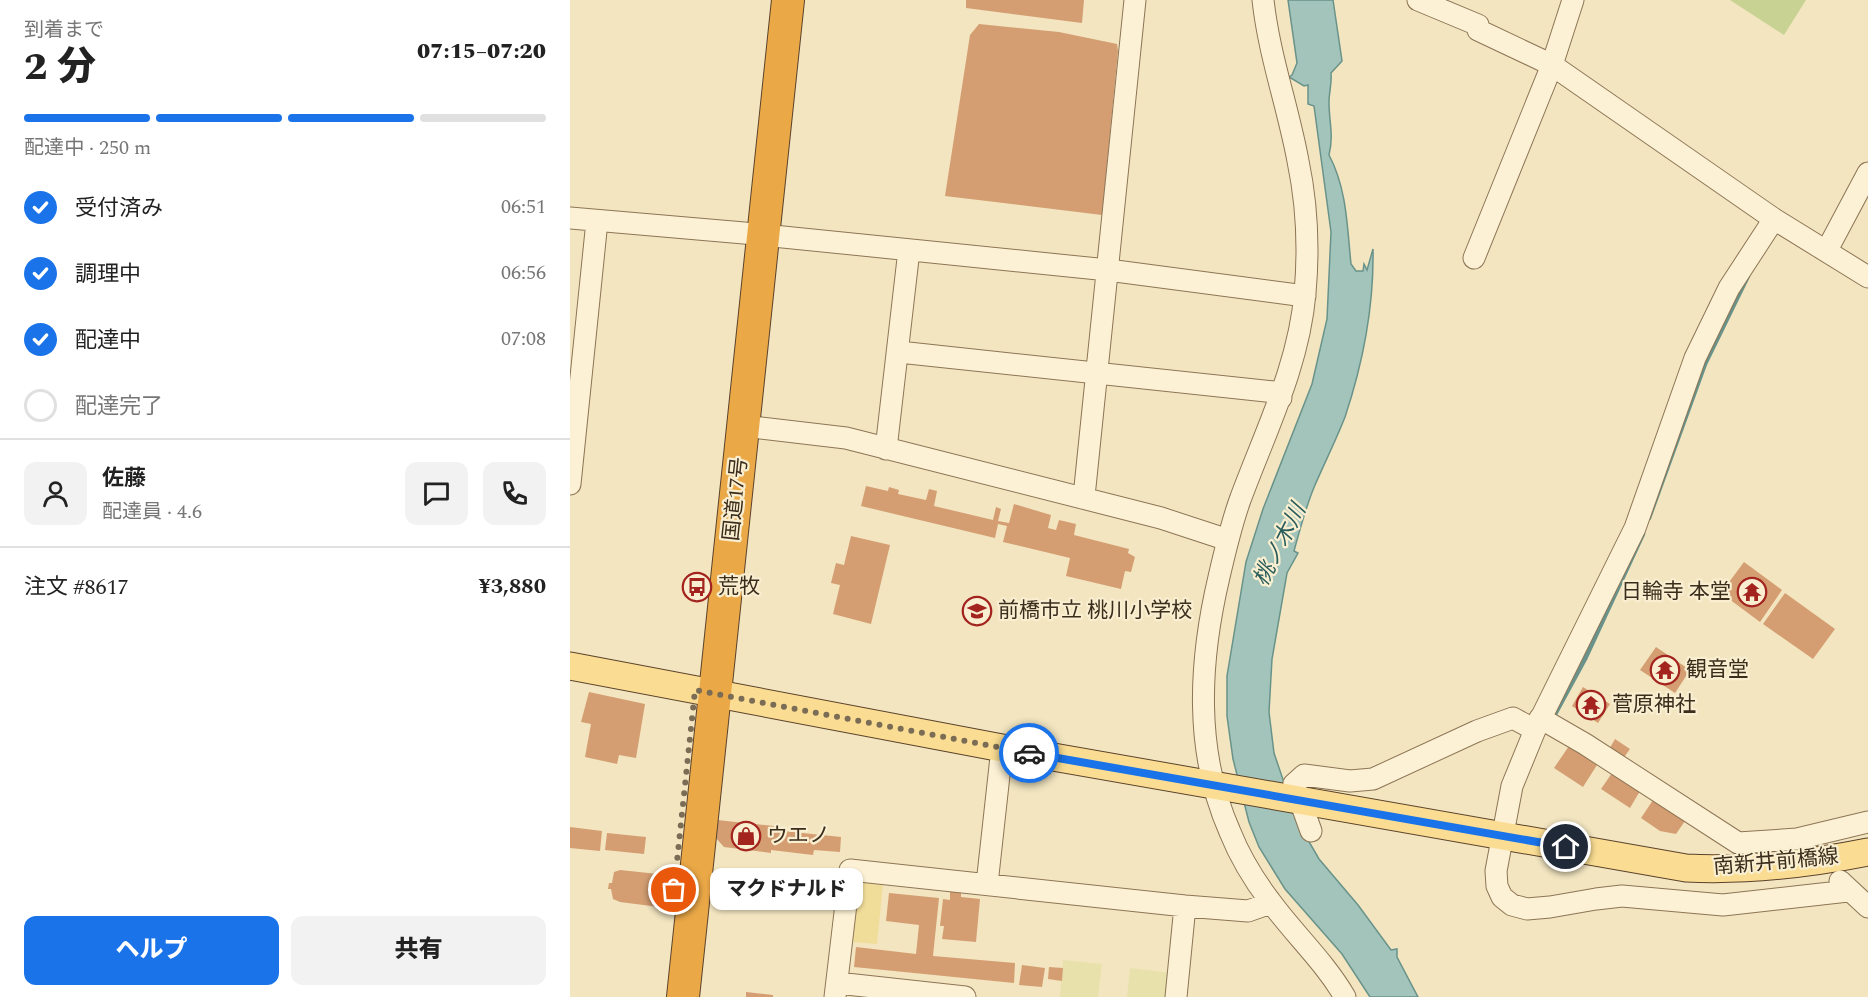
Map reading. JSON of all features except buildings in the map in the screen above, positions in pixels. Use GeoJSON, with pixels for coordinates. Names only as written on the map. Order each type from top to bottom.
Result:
{"type":"FeatureCollection","features":[{"type":"Feature","properties":{"kind":"highway","name":"国道17号"},"geometry":{"type":"LineString","coordinates":[[664,997],[744,426],[768,0]]}},
{"type":"Feature","properties":{"kind":"highway","name":"国道17号"},"geometry":{"type":"LineString","coordinates":[[683,997],[705,692],[754,234],[788,0]]}},
{"type":"Feature","properties":{"kind":"main road"},"geometry":{"type":"LineString","coordinates":[[570,666],[1002,748],[1222,786]]}},
{"type":"Feature","properties":{"kind":"main road","name":"南新井前橋線"},"geometry":{"type":"LineString","coordinates":[[1222,786],[1686,868],[1726,870],[1768,868],[1868,852]]}},
{"type":"Feature","properties":{"kind":"street"},"geometry":{"type":"LineString","coordinates":[[1082,498],[1136,0]]}},
{"type":"Feature","properties":{"kind":"street"},"geometry":{"type":"LineString","coordinates":[[1263,0],[1276,73],[1303,188],[1307,243],[1305,296],[1292,360],[1281,398],[1227,540],[1210,613],[1204,667],[1204,732],[1222,786],[1229,831],[1242,859],[1270,903],[1324,966],[1345,997]]}},
{"type":"Feature","properties":{"kind":"street"},"geometry":{"type":"LineString","coordinates":[[1418,0],[1478,25],[1478,30],[1552,65],[1774,219],[1868,277]]}},
{"type":"Feature","properties":{"kind":"street"},"geometry":{"type":"LineString","coordinates":[[1474,258],[1552,65],[1573,0]]}},
{"type":"Feature","properties":{"kind":"street"},"geometry":{"type":"LineString","coordinates":[[1827,250],[1868,173]]}},
{"type":"Feature","properties":{"kind":"street"},"geometry":{"type":"LineString","coordinates":[[570,218],[1108,270],[1305,296]]}},
{"type":"Feature","properties":{"kind":"street"},"geometry":{"type":"LineString","coordinates":[[1774,219],[1729,288],[1700,348],[1635,528],[1538,724],[1512,786],[1496,871],[1497,886],[1502,897],[1512,905],[1527,909],[1622,896],[1722,905],[1843,885],[1868,907]]}},
{"type":"Feature","properties":{"kind":"street"},"geometry":{"type":"LineString","coordinates":[[570,484],[578,318],[597,221]]}},
{"type":"Feature","properties":{"kind":"street"},"geometry":{"type":"LineString","coordinates":[[886,449],[909,250]]}},
{"type":"Feature","properties":{"kind":"street"},"geometry":{"type":"LineString","coordinates":[[899,351],[1275,392],[1281,398]]}},
{"type":"Feature","properties":{"kind":"street"},"geometry":{"type":"LineString","coordinates":[[744,426],[834,435],[1161,518],[1227,540]]}},
{"type":"Feature","properties":{"kind":"street"},"geometry":{"type":"LineString","coordinates":[[1311,831],[1297,799],[1294,784],[1304,776],[1350,782],[1373,779],[1477,731],[1513,718],[1538,724],[1585,744],[1738,843],[1833,837],[1868,822]]}},
{"type":"Feature","properties":{"kind":"street"},"geometry":{"type":"LineString","coordinates":[[987,884],[1002,748]]}},
{"type":"Feature","properties":{"kind":"street"},"geometry":{"type":"LineString","coordinates":[[965,997],[836,990],[850,870],[1248,911],[1270,903]]}},
{"type":"Feature","properties":{"kind":"street"},"geometry":{"type":"LineString","coordinates":[[1176,997],[1185,906]]}},
{"type":"Feature","properties":{"kind":"shaded area"},"geometry":{"type":"Polygon","coordinates":[[[1063,960],[1102,964],[1098,997],[1060,997],[1063,960]]]}},
{"type":"Feature","properties":{"kind":"shaded area"},"geometry":{"type":"Polygon","coordinates":[[[1130,968],[1172,973],[1170,997],[1127,997],[1130,968]]]}},
{"type":"Feature","properties":{"kind":"green space"},"geometry":{"type":"Polygon","coordinates":[[[1730,0],[1806,0],[1784,35],[1730,0]]]}},
{"type":"Feature","properties":{"kind":"sand"},"geometry":{"type":"Polygon","coordinates":[[[865,882],[883,885],[877,944],[852,942],[857,888],[865,882]]]}},
{"type":"Feature","properties":{"kind":"water","name":"桃ノ木川"},"geometry":{"type":"Polygon","coordinates":[[[1288,0],[1333,0],[1342,61],[1331,73],[1329,155],[1343,194],[1351,264],[1356,271],[1363,271],[1364,264],[1367,270],[1373,249],[1373,270],[1366,334],[1351,397],[1342,426],[1309,501],[1294,551],[1298,553],[1287,573],[1272,659],[1269,712],[1274,753],[1297,821],[1319,859],[1358,905],[1391,950],[1397,949],[1397,957],[1418,997],[1370,997],[1342,954],[1285,889],[1259,847],[1249,822],[1233,759],[1227,716],[1227,676],[1246,562],[1263,509],[1312,384],[1327,319],[1331,232],[1314,106],[1308,104],[1308,85],[1304,86],[1289,77],[1297,63],[1288,0]]]}},
{"type":"Feature","properties":{"kind":"waterway"},"geometry":{"type":"LineString","coordinates":[[1649,518],[1705,364],[1748,276]]}},
{"type":"Feature","properties":{"kind":"waterway"},"geometry":{"type":"LineString","coordinates":[[1553,718],[1585,659],[1643,534]]}},
{"type":"Feature","properties":{"kind":"way so far"},"geometry":{"type":"LineString","coordinates":[[674,890],[695,690],[1029,753]]}},
{"type":"Feature","properties":{"kind":"place","name":"荒牧"},"geometry":{"type":"Point","coordinates":[697,587]}},
{"type":"Feature","properties":{"kind":"place","name":"日輪寺 本堂"},"geometry":{"type":"Point","coordinates":[1752,592]}},
{"type":"Feature","properties":{"kind":"place","name":"前橋市立 桃川小学校"},"geometry":{"type":"Point","coordinates":[977,611]}},
{"type":"Feature","properties":{"kind":"place","name":"観音堂"},"geometry":{"type":"Point","coordinates":[1665,670]}},
{"type":"Feature","properties":{"kind":"place","name":"菅原神社"},"geometry":{"type":"Point","coordinates":[1591,705]}},
{"type":"Feature","properties":{"kind":"place","name":"ウエノ"},"geometry":{"type":"Point","coordinates":[746,836]}},
{"type":"Feature","properties":{"kind":"place","name":"マクドナルド"},"geometry":{"type":"Point","coordinates":[674,890]}},
{"type":"Feature","properties":{"kind":"route"},"geometry":{"type":"LineString","coordinates":[[1029,753],[1566,847]]}}]}
